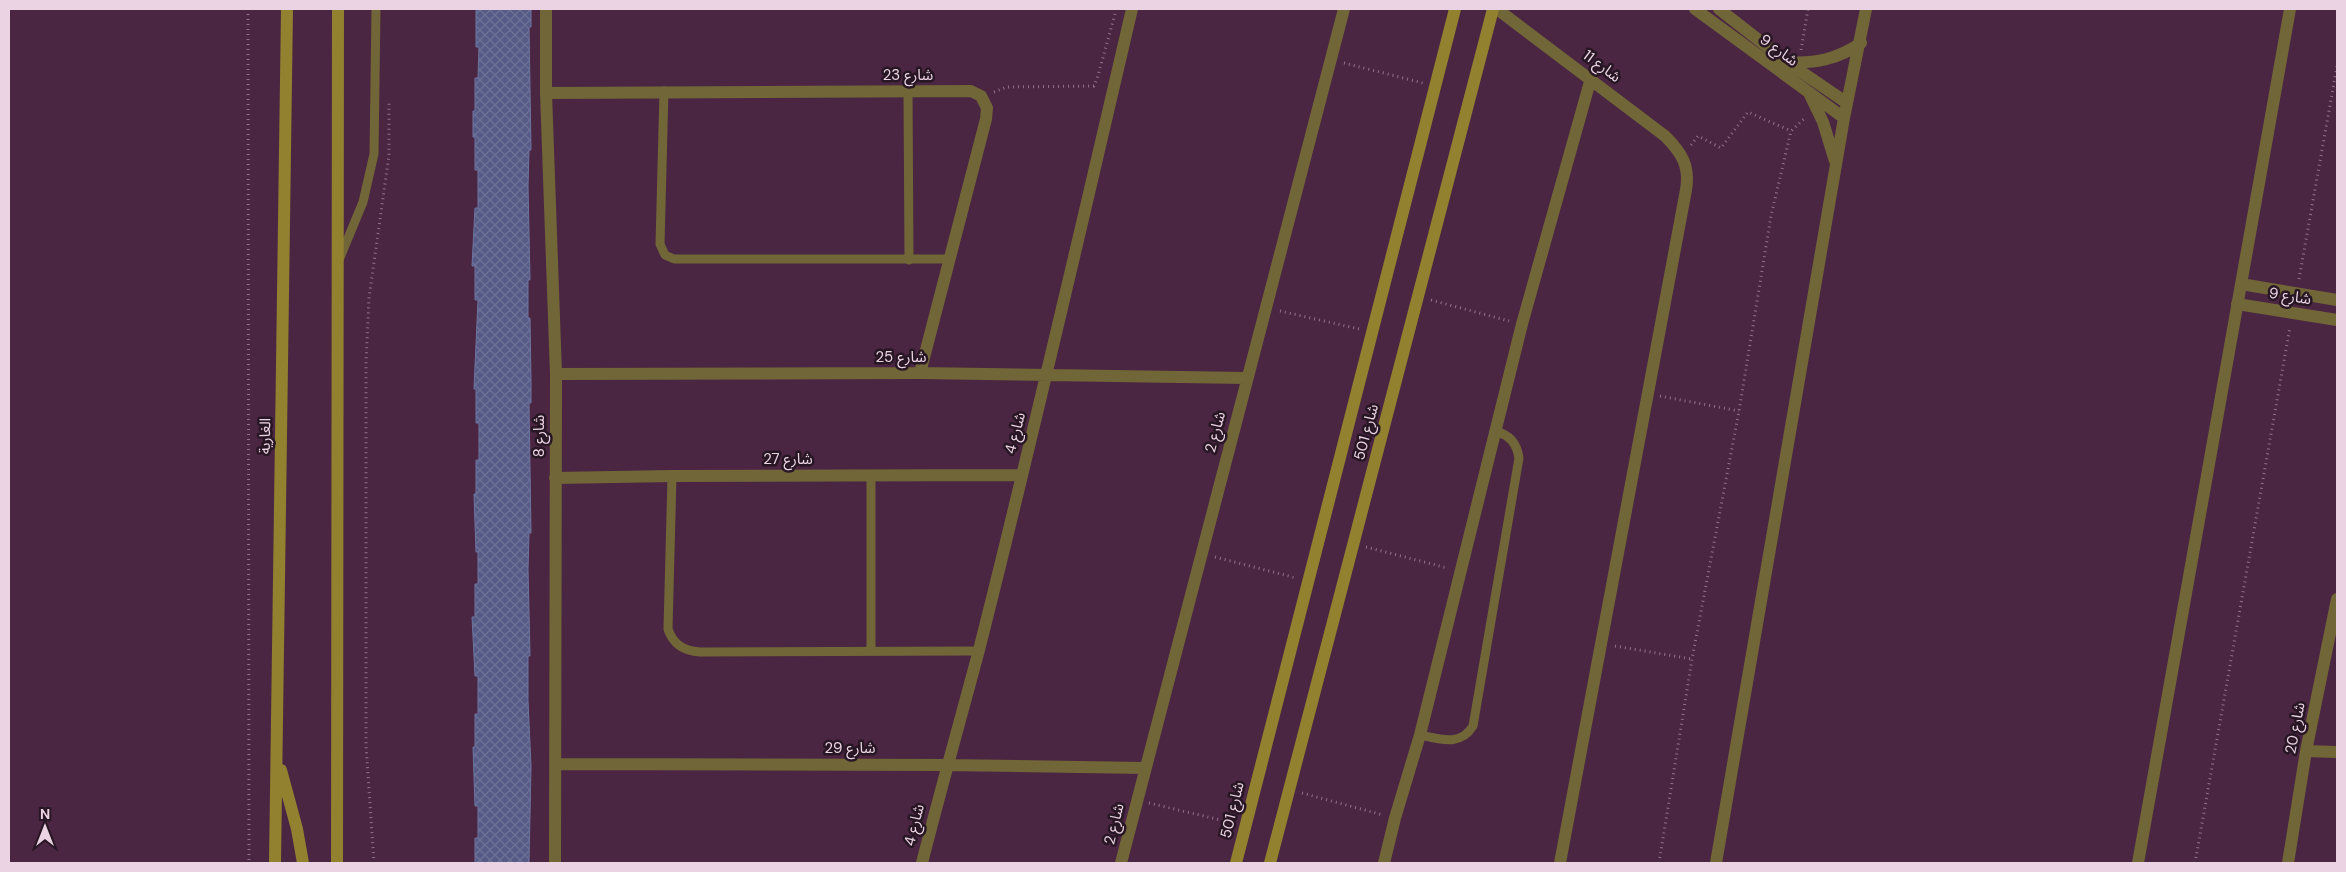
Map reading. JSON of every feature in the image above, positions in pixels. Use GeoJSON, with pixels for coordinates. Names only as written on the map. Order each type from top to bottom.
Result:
{"type":"FeatureCollection","features":[{"type":"Feature","properties":{"kind":"main road","name":"الغارية"},"geometry":{"type":"LineString","coordinates":[[276,863],[287,9]]}},
{"type":"Feature","properties":{"kind":"main road"},"geometry":{"type":"LineString","coordinates":[[337,863],[338,9]]}},
{"type":"Feature","properties":{"kind":"main road","name":"شارع 501"},"geometry":{"type":"LineString","coordinates":[[1236,863],[1455,9]]}},
{"type":"Feature","properties":{"kind":"main road","name":"شارع 501"},"geometry":{"type":"LineString","coordinates":[[1270,863],[1495,9]]}},
{"type":"Feature","properties":{"kind":"main road"},"geometry":{"type":"LineString","coordinates":[[277,755],[304,863]]}},
{"type":"Feature","properties":{"kind":"street","name":"شارع 8"},"geometry":{"type":"LineString","coordinates":[[546,9],[546,93],[556,374],[555,863]]}},
{"type":"Feature","properties":{"kind":"street","name":"شارع 4"},"geometry":{"type":"LineString","coordinates":[[922,863],[946,765],[978,651],[1020,476],[1047,375],[1132,9]]}},
{"type":"Feature","properties":{"kind":"street","name":"شارع 2"},"geometry":{"type":"LineString","coordinates":[[1121,863],[1200,553],[1344,9]]}},
{"type":"Feature","properties":{"kind":"street","name":"شارع 11"},"geometry":{"type":"LineString","coordinates":[[1495,9],[1591,78],[1665,136],[1683,155]]}},
{"type":"Feature","properties":{"kind":"street","name":"شارع 9"},"geometry":{"type":"LineString","coordinates":[[1694,9],[1844,118]]}},
{"type":"Feature","properties":{"kind":"street","name":"شارع 9"},"geometry":{"type":"LineString","coordinates":[[1719,9],[1847,103]]}},
{"type":"Feature","properties":{"kind":"street"},"geometry":{"type":"LineString","coordinates":[[1716,863],[1844,118],[1861,44],[1866,9]]}},
{"type":"Feature","properties":{"kind":"street"},"geometry":{"type":"LineString","coordinates":[[2138,863],[2290,9]]}},
{"type":"Feature","properties":{"kind":"street"},"geometry":{"type":"LineString","coordinates":[[1793,62],[1831,58],[1861,44]]}},
{"type":"Feature","properties":{"kind":"street"},"geometry":{"type":"LineString","coordinates":[[1384,863],[1395,818],[1420,735],[1522,324],[1591,78]]}},
{"type":"Feature","properties":{"kind":"street","name":"شارع 23"},"geometry":{"type":"LineString","coordinates":[[546,93],[971,91],[985,100]]}},
{"type":"Feature","properties":{"kind":"street"},"geometry":{"type":"LineString","coordinates":[[1809,93],[1816,107],[1837,166]]}},
{"type":"Feature","properties":{"kind":"street"},"geometry":{"type":"LineString","coordinates":[[920,373],[986,119],[985,100]]}},
{"type":"Feature","properties":{"kind":"street"},"geometry":{"type":"LineString","coordinates":[[1560,863],[1687,181],[1683,155]]}},
{"type":"Feature","properties":{"kind":"street","name":"شارع 9"},"geometry":{"type":"LineString","coordinates":[[2241,284],[2337,300]]}},
{"type":"Feature","properties":{"kind":"street","name":"شارع 9"},"geometry":{"type":"LineString","coordinates":[[2237,304],[2337,320]]}},
{"type":"Feature","properties":{"kind":"street","name":"شارع 25"},"geometry":{"type":"LineString","coordinates":[[556,374],[920,373],[1246,378]]}},
{"type":"Feature","properties":{"kind":"street","name":"شارع 27"},"geometry":{"type":"LineString","coordinates":[[555,478],[1020,476]]}},
{"type":"Feature","properties":{"kind":"street","name":"شارع 20"},"geometry":{"type":"LineString","coordinates":[[2288,863],[2306,751],[2337,599]]}},
{"type":"Feature","properties":{"kind":"street"},"geometry":{"type":"LineString","coordinates":[[2306,751],[2337,752]]}},
{"type":"Feature","properties":{"kind":"street","name":"شارع 29"},"geometry":{"type":"LineString","coordinates":[[556,764],[946,765],[1144,768]]}},
{"type":"Feature","properties":{"kind":"lane"},"geometry":{"type":"LineString","coordinates":[[338,262],[358,217],[369,182],[374,154],[376,9]]}},
{"type":"Feature","properties":{"kind":"lane"},"geometry":{"type":"LineString","coordinates":[[664,91],[660,244],[665,255],[674,259],[949,259]]}},
{"type":"Feature","properties":{"kind":"lane"},"geometry":{"type":"LineString","coordinates":[[908,92],[909,260]]}},
{"type":"Feature","properties":{"kind":"lane"},"geometry":{"type":"LineString","coordinates":[[1420,735],[1452,740],[1458,739],[1465,736],[1473,726],[1519,458],[1515,444],[1510,438],[1496,432]]}},
{"type":"Feature","properties":{"kind":"lane"},"geometry":{"type":"LineString","coordinates":[[672,476],[668,620],[671,636],[676,644],[683,649],[700,652],[978,651]]}},
{"type":"Feature","properties":{"kind":"lane"},"geometry":{"type":"LineString","coordinates":[[871,476],[871,651]]}},
{"type":"Feature","properties":{"kind":"path"},"geometry":{"type":"LineString","coordinates":[[248,9],[249,863]]}},
{"type":"Feature","properties":{"kind":"path"},"geometry":{"type":"LineString","coordinates":[[985,100],[994,92],[1007,87],[1094,86],[1111,25],[1118,9]]}},
{"type":"Feature","properties":{"kind":"path"},"geometry":{"type":"LineString","coordinates":[[1793,62],[1808,9]]}},
{"type":"Feature","properties":{"kind":"path"},"geometry":{"type":"LineString","coordinates":[[1330,59],[1435,86]]}},
{"type":"Feature","properties":{"kind":"path"},"geometry":{"type":"LineString","coordinates":[[2296,293],[2337,66]]}},
{"type":"Feature","properties":{"kind":"path"},"geometry":{"type":"LineString","coordinates":[[374,863],[366,745],[366,362],[370,288],[389,155],[389,98]]}},
{"type":"Feature","properties":{"kind":"path"},"geometry":{"type":"LineString","coordinates":[[1658,863],[1692,659],[1739,411],[1771,216],[1791,131],[1816,107]]}},
{"type":"Feature","properties":{"kind":"path"},"geometry":{"type":"LineString","coordinates":[[1683,155],[1698,136],[1721,148],[1748,112],[1791,131]]}},
{"type":"Feature","properties":{"kind":"path"},"geometry":{"type":"LineString","coordinates":[[1418,296],[1522,324]]}},
{"type":"Feature","properties":{"kind":"path"},"geometry":{"type":"LineString","coordinates":[[1264,308],[1372,332]]}},
{"type":"Feature","properties":{"kind":"path"},"geometry":{"type":"LineString","coordinates":[[2195,863],[2293,313]]}},
{"type":"Feature","properties":{"kind":"path"},"geometry":{"type":"LineString","coordinates":[[1647,394],[1739,411]]}},
{"type":"Feature","properties":{"kind":"path"},"geometry":{"type":"LineString","coordinates":[[1353,544],[1460,571]]}},
{"type":"Feature","properties":{"kind":"path"},"geometry":{"type":"LineString","coordinates":[[1200,553],[1308,581]]}},
{"type":"Feature","properties":{"kind":"path"},"geometry":{"type":"LineString","coordinates":[[1602,644],[1692,659]]}},
{"type":"Feature","properties":{"kind":"path"},"geometry":{"type":"LineString","coordinates":[[1289,790],[1395,818]]}},
{"type":"Feature","properties":{"kind":"path"},"geometry":{"type":"LineString","coordinates":[[1137,800],[1244,826]]}},
{"type":"Feature","properties":{"kind":"building"},"geometry":{"type":"Polygon","coordinates":[[[476,9],[531,9],[531,27],[529,27],[531,150],[529,150],[528,186],[530,280],[528,280],[528,318],[530,318],[531,383],[531,403],[529,403],[531,533],[529,533],[528,569],[530,656],[528,656],[528,701],[531,766],[529,863],[475,863],[475,838],[478,838],[478,806],[475,806],[473,747],[475,747],[475,714],[478,714],[478,676],[475,676],[472,617],[475,617],[475,584],[478,584],[474,494],[476,494],[476,460],[479,460],[479,423],[476,423],[476,389],[474,389],[478,300],[475,300],[475,266],[472,266],[475,208],[478,208],[478,170],[475,170],[475,137],[473,137],[475,78],[478,78],[479,47],[476,47],[476,9]]]}}]}
